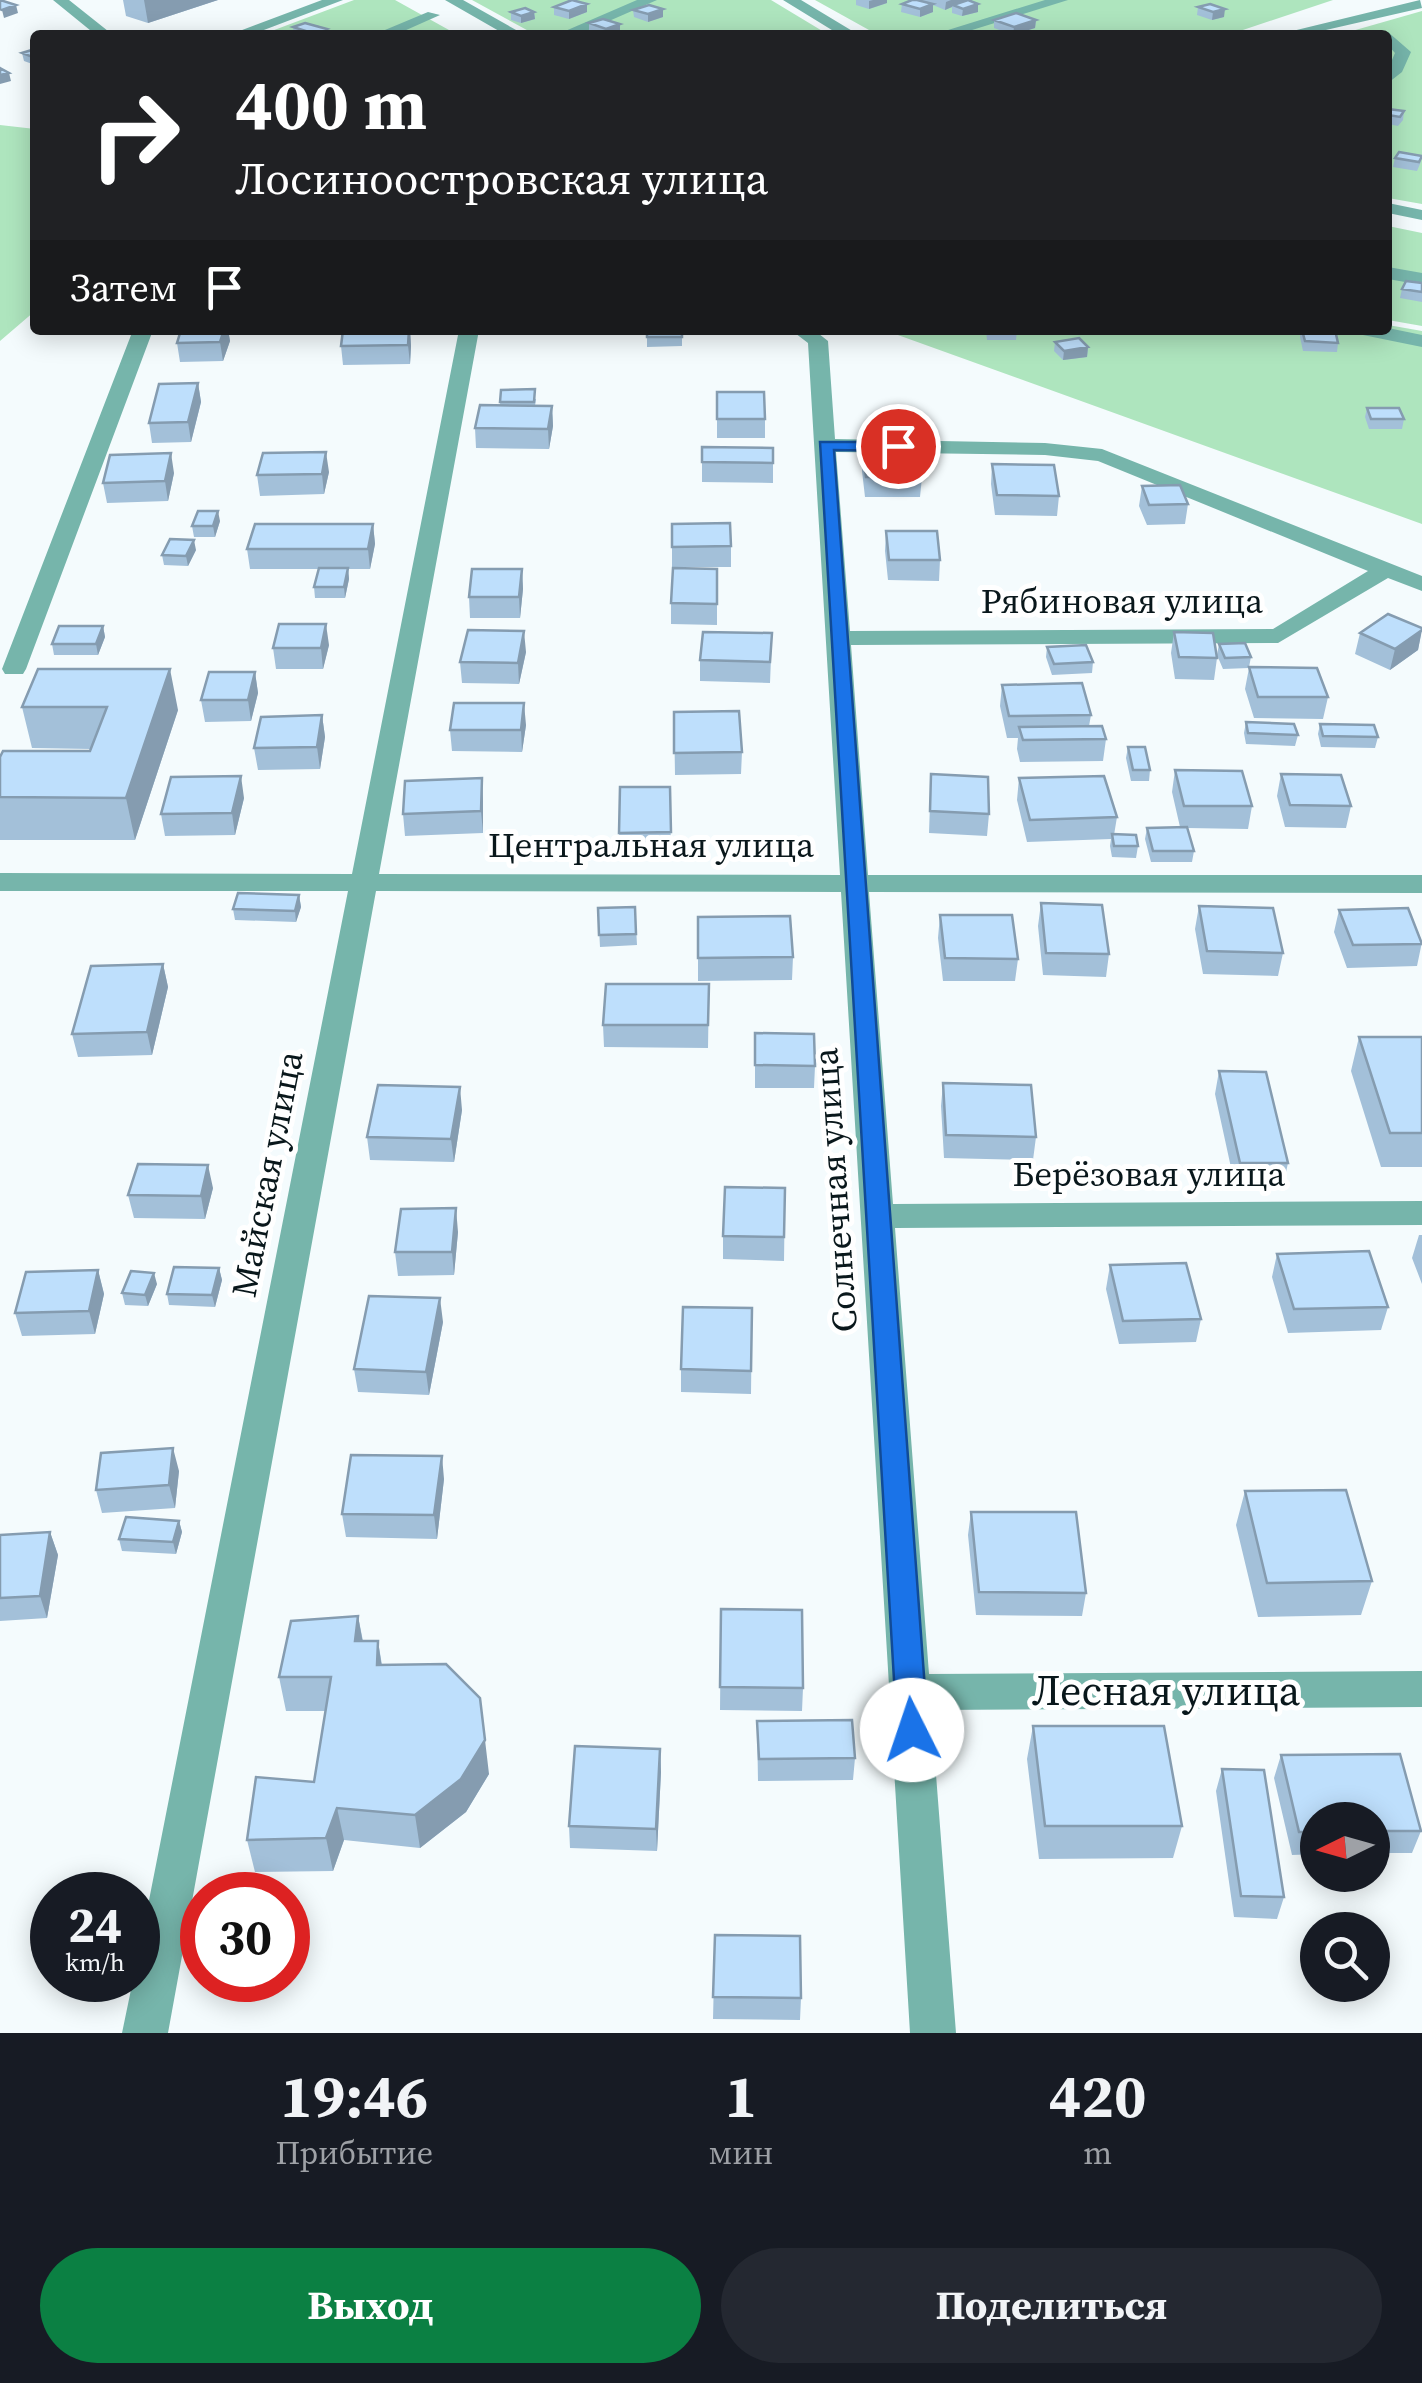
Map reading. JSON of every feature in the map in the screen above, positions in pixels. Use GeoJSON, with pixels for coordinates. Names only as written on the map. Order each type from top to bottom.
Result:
{"type":"FeatureCollection","features":[{"type":"Feature","properties":{"kind":"street"},"geometry":{"type":"LineString","coordinates":[[60,0],[99,30]]}},
{"type":"Feature","properties":{"kind":"street"},"geometry":{"type":"LineString","coordinates":[[251,30],[336,0]]}},
{"type":"Feature","properties":{"kind":"street"},"geometry":{"type":"LineString","coordinates":[[452,0],[508,30]]}},
{"type":"Feature","properties":{"kind":"street"},"geometry":{"type":"LineString","coordinates":[[576,30],[650,0]]}},
{"type":"Feature","properties":{"kind":"street"},"geometry":{"type":"LineString","coordinates":[[790,0],[842,30]]}},
{"type":"Feature","properties":{"kind":"street"},"geometry":{"type":"LineString","coordinates":[[957,30],[1061,0]]}},
{"type":"Feature","properties":{"kind":"street"},"geometry":{"type":"LineString","coordinates":[[1310,30],[1422,4]]}},
{"type":"Feature","properties":{"kind":"street"},"geometry":{"type":"LineString","coordinates":[[394,30],[433,14]]}},
{"type":"Feature","properties":{"kind":"street"},"geometry":{"type":"LineString","coordinates":[[1361,20],[1377,30]]}},
{"type":"Feature","properties":{"kind":"street"},"geometry":{"type":"LineString","coordinates":[[1392,42],[1403,52],[1392,74]]}},
{"type":"Feature","properties":{"kind":"street"},"geometry":{"type":"LineString","coordinates":[[1392,209],[1422,215]]}},
{"type":"Feature","properties":{"kind":"street"},"geometry":{"type":"LineString","coordinates":[[1392,274],[1422,278]]}},
{"type":"Feature","properties":{"kind":"street"},"geometry":{"type":"LineString","coordinates":[[14,670],[141,335]]}},
{"type":"Feature","properties":{"kind":"street","name":"Майская улица"},"geometry":{"type":"LineString","coordinates":[[146,2033],[468,335]]}},
{"type":"Feature","properties":{"kind":"street"},"geometry":{"type":"LineString","coordinates":[[1391,335],[1422,341]]}},
{"type":"Feature","properties":{"kind":"street","name":"Солнечная улица"},"geometry":{"type":"LineString","coordinates":[[810,336],[825,445],[933,2033]]}},
{"type":"Feature","properties":{"kind":"street"},"geometry":{"type":"LineString","coordinates":[[825,445],[1102,455],[1422,584]]}},
{"type":"Feature","properties":{"kind":"street","name":"Рябиновая улица"},"geometry":{"type":"LineString","coordinates":[[838,638],[1278,636],[1387,570]]}},
{"type":"Feature","properties":{"kind":"street","name":"Центральная улица"},"geometry":{"type":"LineString","coordinates":[[0,882],[1422,884]]}},
{"type":"Feature","properties":{"kind":"street","name":"Берёзовая улица"},"geometry":{"type":"LineString","coordinates":[[877,1216],[1422,1213]]}},
{"type":"Feature","properties":{"kind":"street","name":"Лесная улица"},"geometry":{"type":"LineString","coordinates":[[910,1692],[1422,1689]]}},
{"type":"Feature","properties":{"kind":"green space"},"geometry":{"type":"Polygon","coordinates":[[[354,0],[395,0],[449,30],[274,30],[354,0]]]}},
{"type":"Feature","properties":{"kind":"green space"},"geometry":{"type":"Polygon","coordinates":[[[472,0],[771,0],[821,30],[527,30],[472,0]]]}},
{"type":"Feature","properties":{"kind":"green space"},"geometry":{"type":"Polygon","coordinates":[[[815,0],[1333,0],[1243,30],[869,30],[815,0]]]}},
{"type":"Feature","properties":{"kind":"green space"},"geometry":{"type":"Polygon","coordinates":[[[1422,11],[1422,204],[1392,199],[1392,30],[1356,30],[1422,11]]]}},
{"type":"Feature","properties":{"kind":"green space"},"geometry":{"type":"Polygon","coordinates":[[[0,125],[30,128],[30,315],[0,341],[0,125]]]}},
{"type":"Feature","properties":{"kind":"green space"},"geometry":{"type":"Polygon","coordinates":[[[1392,227],[1422,233],[1422,326],[1392,321],[1392,227]]]}},
{"type":"Feature","properties":{"kind":"green space"},"geometry":{"type":"Polygon","coordinates":[[[1392,326],[1422,331],[1422,524],[898,335],[1392,335],[1392,326]]]}},
{"type":"Feature","properties":{"kind":"building"},"geometry":{"type":"Polygon","coordinates":[[[0,0],[16,5],[2,10],[0,0]]]}},
{"type":"Feature","properties":{"kind":"building"},"geometry":{"type":"Polygon","coordinates":[[[572,0],[587,4],[569,11],[554,7],[572,0]]]}},
{"type":"Feature","properties":{"kind":"building"},"geometry":{"type":"Polygon","coordinates":[[[912,0],[933,4],[920,9],[902,4],[912,0]]]}},
{"type":"Feature","properties":{"kind":"building"},"geometry":{"type":"Polygon","coordinates":[[[968,0],[978,4],[963,9],[953,5],[968,0]]]}},
{"type":"Feature","properties":{"kind":"building"},"geometry":{"type":"Polygon","coordinates":[[[1210,4],[1225,9],[1213,12],[1198,7],[1210,4]]]}},
{"type":"Feature","properties":{"kind":"building"},"geometry":{"type":"Polygon","coordinates":[[[649,5],[663,9],[648,14],[633,10],[649,5]]]}},
{"type":"Feature","properties":{"kind":"building"},"geometry":{"type":"Polygon","coordinates":[[[525,8],[534,12],[521,16],[511,12],[525,8]]]}},
{"type":"Feature","properties":{"kind":"building"},"geometry":{"type":"Polygon","coordinates":[[[1016,13],[1036,20],[1014,27],[994,20],[1016,13]]]}},
{"type":"Feature","properties":{"kind":"building"},"geometry":{"type":"Polygon","coordinates":[[[603,19],[620,24],[606,29],[589,23],[603,19]]]}},
{"type":"Feature","properties":{"kind":"building"},"geometry":{"type":"Polygon","coordinates":[[[305,23],[327,29],[302,30],[293,27],[305,23]]]}},
{"type":"Feature","properties":{"kind":"building"},"geometry":{"type":"Polygon","coordinates":[[[1392,110],[1404,111],[1400,117],[1392,116],[1392,110]]]}},
{"type":"Feature","properties":{"kind":"building"},"geometry":{"type":"Polygon","coordinates":[[[1399,152],[1422,156],[1419,162],[1395,158],[1399,152]]]}},
{"type":"Feature","properties":{"kind":"building"},"geometry":{"type":"Polygon","coordinates":[[[1406,281],[1422,283],[1422,292],[1402,289],[1406,281]]]}},
{"type":"Feature","properties":{"kind":"building"},"geometry":{"type":"Polygon","coordinates":[[[179,335],[222,335],[220,342],[177,343],[179,335]]]}},
{"type":"Feature","properties":{"kind":"building"},"geometry":{"type":"Polygon","coordinates":[[[342,335],[409,335],[408,345],[341,346],[342,335]]]}},
{"type":"Feature","properties":{"kind":"building"},"geometry":{"type":"Polygon","coordinates":[[[647,335],[682,335],[682,337],[647,335]]]}},
{"type":"Feature","properties":{"kind":"building"},"geometry":{"type":"Polygon","coordinates":[[[1303,335],[1336,335],[1338,343],[1305,341],[1303,335]]]}},
{"type":"Feature","properties":{"kind":"building"},"geometry":{"type":"Polygon","coordinates":[[[1079,338],[1088,347],[1064,351],[1055,342],[1079,338]]]}},
{"type":"Feature","properties":{"kind":"building"},"geometry":{"type":"Polygon","coordinates":[[[198,383],[188,422],[149,423],[159,384],[198,383]]]}},
{"type":"Feature","properties":{"kind":"building"},"geometry":{"type":"Polygon","coordinates":[[[535,389],[534,402],[500,402],[501,390],[535,389]]]}},
{"type":"Feature","properties":{"kind":"building"},"geometry":{"type":"Polygon","coordinates":[[[717,392],[764,392],[765,419],[717,419],[717,392]]]}},
{"type":"Feature","properties":{"kind":"building"},"geometry":{"type":"Polygon","coordinates":[[[480,405],[552,406],[548,429],[475,428],[480,405]]]}},
{"type":"Feature","properties":{"kind":"building"},"geometry":{"type":"Polygon","coordinates":[[[1367,408],[1399,408],[1404,419],[1371,419],[1367,408]]]}},
{"type":"Feature","properties":{"kind":"building"},"geometry":{"type":"Polygon","coordinates":[[[702,447],[773,448],[773,463],[702,462],[702,447]]]}},
{"type":"Feature","properties":{"kind":"building"},"geometry":{"type":"Polygon","coordinates":[[[863,451],[917,451],[922,477],[866,477],[863,451]]]}},
{"type":"Feature","properties":{"kind":"building"},"geometry":{"type":"Polygon","coordinates":[[[326,452],[322,474],[257,475],[263,453],[326,452]]]}},
{"type":"Feature","properties":{"kind":"building"},"geometry":{"type":"Polygon","coordinates":[[[171,453],[165,481],[103,483],[110,455],[171,453]]]}},
{"type":"Feature","properties":{"kind":"building"},"geometry":{"type":"Polygon","coordinates":[[[992,464],[1054,465],[1059,496],[997,495],[992,464]]]}},
{"type":"Feature","properties":{"kind":"building"},"geometry":{"type":"Polygon","coordinates":[[[1180,485],[1188,504],[1149,505],[1142,486],[1180,485]]]}},
{"type":"Feature","properties":{"kind":"building"},"geometry":{"type":"Polygon","coordinates":[[[198,511],[218,511],[213,526],[192,526],[198,511]]]}},
{"type":"Feature","properties":{"kind":"building"},"geometry":{"type":"Polygon","coordinates":[[[730,523],[731,546],[672,547],[672,524],[730,523]]]}},
{"type":"Feature","properties":{"kind":"building"},"geometry":{"type":"Polygon","coordinates":[[[255,524],[373,524],[368,549],[247,549],[255,524]]]}},
{"type":"Feature","properties":{"kind":"building"},"geometry":{"type":"Polygon","coordinates":[[[886,531],[937,531],[940,560],[889,560],[886,531]]]}},
{"type":"Feature","properties":{"kind":"building"},"geometry":{"type":"Polygon","coordinates":[[[170,539],[194,540],[186,556],[162,555],[170,539]]]}},
{"type":"Feature","properties":{"kind":"building"},"geometry":{"type":"Polygon","coordinates":[[[319,568],[348,568],[344,587],[314,587],[319,568]]]}},
{"type":"Feature","properties":{"kind":"building"},"geometry":{"type":"Polygon","coordinates":[[[673,568],[717,569],[717,604],[671,603],[673,568]]]}},
{"type":"Feature","properties":{"kind":"building"},"geometry":{"type":"Polygon","coordinates":[[[472,569],[522,569],[519,597],[469,597],[472,569]]]}},
{"type":"Feature","properties":{"kind":"building"},"geometry":{"type":"Polygon","coordinates":[[[1388,614],[1422,630],[1395,649],[1360,633],[1388,614]]]}},
{"type":"Feature","properties":{"kind":"building"},"geometry":{"type":"Polygon","coordinates":[[[279,624],[326,624],[321,648],[273,648],[279,624]]]}},
{"type":"Feature","properties":{"kind":"building"},"geometry":{"type":"Polygon","coordinates":[[[59,626],[103,626],[96,644],[52,644],[59,626]]]}},
{"type":"Feature","properties":{"kind":"building"},"geometry":{"type":"Polygon","coordinates":[[[468,630],[524,631],[518,663],[460,662],[468,630]]]}},
{"type":"Feature","properties":{"kind":"building"},"geometry":{"type":"Polygon","coordinates":[[[703,632],[772,633],[770,662],[700,660],[703,632]]]}},
{"type":"Feature","properties":{"kind":"building"},"geometry":{"type":"Polygon","coordinates":[[[1174,632],[1213,633],[1217,658],[1179,657],[1174,632]]]}},
{"type":"Feature","properties":{"kind":"building"},"geometry":{"type":"Polygon","coordinates":[[[1245,643],[1251,657],[1225,658],[1219,644],[1245,643]]]}},
{"type":"Feature","properties":{"kind":"building"},"geometry":{"type":"Polygon","coordinates":[[[1086,645],[1093,662],[1054,664],[1047,647],[1086,645]]]}},
{"type":"Feature","properties":{"kind":"building"},"geometry":{"type":"Polygon","coordinates":[[[1249,667],[1317,668],[1328,697],[1258,697],[1249,667]]]}},
{"type":"Feature","properties":{"kind":"building"},"geometry":{"type":"Polygon","coordinates":[[[38,669],[170,669],[126,798],[0,797],[3,751],[90,751],[107,707],[22,707],[38,669]]]}},
{"type":"Feature","properties":{"kind":"building"},"geometry":{"type":"Polygon","coordinates":[[[209,672],[255,672],[248,700],[201,700],[209,672]]]}},
{"type":"Feature","properties":{"kind":"building"},"geometry":{"type":"Polygon","coordinates":[[[1082,683],[1091,715],[1009,716],[1002,685],[1082,683]]]}},
{"type":"Feature","properties":{"kind":"building"},"geometry":{"type":"Polygon","coordinates":[[[454,703],[524,703],[521,730],[450,730],[454,703]]]}},
{"type":"Feature","properties":{"kind":"building"},"geometry":{"type":"Polygon","coordinates":[[[739,711],[742,752],[674,753],[674,712],[739,711]]]}},
{"type":"Feature","properties":{"kind":"building"},"geometry":{"type":"Polygon","coordinates":[[[322,715],[317,747],[254,748],[261,717],[322,715]]]}},
{"type":"Feature","properties":{"kind":"building"},"geometry":{"type":"Polygon","coordinates":[[[1246,722],[1294,724],[1298,735],[1248,733],[1246,722]]]}},
{"type":"Feature","properties":{"kind":"building"},"geometry":{"type":"Polygon","coordinates":[[[1320,724],[1374,725],[1378,737],[1323,736],[1320,724]]]}},
{"type":"Feature","properties":{"kind":"building"},"geometry":{"type":"Polygon","coordinates":[[[1102,726],[1106,739],[1023,740],[1019,727],[1102,726]]]}},
{"type":"Feature","properties":{"kind":"building"},"geometry":{"type":"Polygon","coordinates":[[[1128,747],[1145,747],[1150,770],[1133,770],[1128,747]]]}},
{"type":"Feature","properties":{"kind":"building"},"geometry":{"type":"Polygon","coordinates":[[[1175,770],[1242,771],[1252,806],[1184,806],[1175,770]]]}},
{"type":"Feature","properties":{"kind":"building"},"geometry":{"type":"Polygon","coordinates":[[[931,774],[988,777],[989,814],[930,811],[931,774]]]}},
{"type":"Feature","properties":{"kind":"building"},"geometry":{"type":"Polygon","coordinates":[[[1281,774],[1341,775],[1351,806],[1290,805],[1281,774]]]}},
{"type":"Feature","properties":{"kind":"building"},"geometry":{"type":"Polygon","coordinates":[[[241,776],[232,813],[161,814],[171,777],[241,776]]]}},
{"type":"Feature","properties":{"kind":"building"},"geometry":{"type":"Polygon","coordinates":[[[1104,776],[1117,817],[1030,820],[1019,778],[1104,776]]]}},
{"type":"Feature","properties":{"kind":"building"},"geometry":{"type":"Polygon","coordinates":[[[482,778],[481,811],[403,814],[405,781],[482,778]]]}},
{"type":"Feature","properties":{"kind":"building"},"geometry":{"type":"Polygon","coordinates":[[[620,787],[670,787],[671,832],[619,833],[620,787]]]}},
{"type":"Feature","properties":{"kind":"building"},"geometry":{"type":"Polygon","coordinates":[[[1187,827],[1194,851],[1153,851],[1147,828],[1187,827]]]}},
{"type":"Feature","properties":{"kind":"building"},"geometry":{"type":"Polygon","coordinates":[[[1112,834],[1136,835],[1138,846],[1114,846],[1112,834]]]}},
{"type":"Feature","properties":{"kind":"building"},"geometry":{"type":"Polygon","coordinates":[[[238,893],[299,895],[295,911],[233,909],[238,893]]]}},
{"type":"Feature","properties":{"kind":"building"},"geometry":{"type":"Polygon","coordinates":[[[1041,903],[1102,905],[1109,954],[1046,953],[1041,903]]]}},
{"type":"Feature","properties":{"kind":"building"},"geometry":{"type":"Polygon","coordinates":[[[1199,906],[1273,908],[1283,953],[1207,951],[1199,906]]]}},
{"type":"Feature","properties":{"kind":"building"},"geometry":{"type":"Polygon","coordinates":[[[635,907],[636,934],[599,935],[598,908],[635,907]]]}},
{"type":"Feature","properties":{"kind":"building"},"geometry":{"type":"Polygon","coordinates":[[[1408,908],[1422,944],[1353,945],[1339,910],[1408,908]]]}},
{"type":"Feature","properties":{"kind":"building"},"geometry":{"type":"Polygon","coordinates":[[[940,915],[1012,915],[1018,959],[945,958],[940,915]]]}},
{"type":"Feature","properties":{"kind":"building"},"geometry":{"type":"Polygon","coordinates":[[[790,916],[793,957],[698,958],[698,917],[790,916]]]}},
{"type":"Feature","properties":{"kind":"building"},"geometry":{"type":"Polygon","coordinates":[[[163,964],[147,1032],[72,1034],[91,966],[163,964]]]}},
{"type":"Feature","properties":{"kind":"building"},"geometry":{"type":"Polygon","coordinates":[[[606,984],[709,984],[708,1025],[603,1025],[606,984]]]}},
{"type":"Feature","properties":{"kind":"building"},"geometry":{"type":"Polygon","coordinates":[[[755,1033],[814,1034],[815,1066],[755,1065],[755,1033]]]}},
{"type":"Feature","properties":{"kind":"building"},"geometry":{"type":"Polygon","coordinates":[[[1359,1037],[1422,1037],[1422,1133],[1390,1133],[1359,1037]]]}},
{"type":"Feature","properties":{"kind":"building"},"geometry":{"type":"Polygon","coordinates":[[[1219,1071],[1266,1072],[1288,1163],[1240,1163],[1219,1071]]]}},
{"type":"Feature","properties":{"kind":"building"},"geometry":{"type":"Polygon","coordinates":[[[943,1083],[1031,1085],[1036,1137],[946,1135],[943,1083]]]}},
{"type":"Feature","properties":{"kind":"building"},"geometry":{"type":"Polygon","coordinates":[[[378,1085],[460,1087],[451,1139],[367,1137],[378,1085]]]}},
{"type":"Feature","properties":{"kind":"building"},"geometry":{"type":"Polygon","coordinates":[[[138,1164],[208,1165],[201,1196],[128,1195],[138,1164]]]}},
{"type":"Feature","properties":{"kind":"building"},"geometry":{"type":"Polygon","coordinates":[[[725,1187],[785,1188],[784,1237],[723,1236],[725,1187]]]}},
{"type":"Feature","properties":{"kind":"building"},"geometry":{"type":"Polygon","coordinates":[[[456,1208],[452,1252],[395,1252],[401,1209],[456,1208]]]}},
{"type":"Feature","properties":{"kind":"building"},"geometry":{"type":"Polygon","coordinates":[[[1369,1251],[1388,1307],[1294,1309],[1277,1254],[1369,1251]]]}},
{"type":"Feature","properties":{"kind":"building"},"geometry":{"type":"Polygon","coordinates":[[[1186,1263],[1201,1319],[1123,1321],[1110,1265],[1186,1263]]]}},
{"type":"Feature","properties":{"kind":"building"},"geometry":{"type":"Polygon","coordinates":[[[174,1267],[219,1268],[212,1295],[167,1294],[174,1267]]]}},
{"type":"Feature","properties":{"kind":"building"},"geometry":{"type":"Polygon","coordinates":[[[98,1270],[89,1311],[15,1313],[26,1272],[98,1270]]]}},
{"type":"Feature","properties":{"kind":"building"},"geometry":{"type":"Polygon","coordinates":[[[131,1271],[154,1273],[145,1295],[122,1293],[131,1271]]]}},
{"type":"Feature","properties":{"kind":"building"},"geometry":{"type":"Polygon","coordinates":[[[369,1296],[440,1298],[426,1372],[354,1369],[369,1296]]]}},
{"type":"Feature","properties":{"kind":"building"},"geometry":{"type":"Polygon","coordinates":[[[683,1307],[752,1308],[751,1371],[681,1369],[683,1307]]]}},
{"type":"Feature","properties":{"kind":"building"},"geometry":{"type":"Polygon","coordinates":[[[173,1448],[169,1485],[96,1490],[101,1453],[173,1448]]]}},
{"type":"Feature","properties":{"kind":"building"},"geometry":{"type":"Polygon","coordinates":[[[351,1455],[442,1456],[434,1515],[342,1514],[351,1455]]]}},
{"type":"Feature","properties":{"kind":"building"},"geometry":{"type":"Polygon","coordinates":[[[1346,1490],[1372,1581],[1267,1583],[1245,1491],[1346,1490]]]}},
{"type":"Feature","properties":{"kind":"building"},"geometry":{"type":"Polygon","coordinates":[[[971,1512],[1076,1512],[1086,1593],[979,1592],[971,1512]]]}},
{"type":"Feature","properties":{"kind":"building"},"geometry":{"type":"Polygon","coordinates":[[[126,1517],[179,1521],[173,1542],[119,1539],[126,1517]]]}},
{"type":"Feature","properties":{"kind":"building"},"geometry":{"type":"Polygon","coordinates":[[[50,1532],[40,1596],[0,1598],[0,1535],[50,1532]]]}},
{"type":"Feature","properties":{"kind":"building"},"geometry":{"type":"Polygon","coordinates":[[[721,1609],[802,1610],[803,1688],[720,1687],[721,1609]]]}},
{"type":"Feature","properties":{"kind":"building"},"geometry":{"type":"Polygon","coordinates":[[[358,1616],[355,1641],[378,1641],[377,1665],[446,1664],[480,1698],[485,1740],[461,1779],[415,1815],[337,1808],[326,1838],[247,1840],[256,1777],[314,1782],[331,1677],[279,1677],[291,1621],[358,1616]]]}},
{"type":"Feature","properties":{"kind":"building"},"geometry":{"type":"Polygon","coordinates":[[[852,1720],[855,1758],[759,1759],[757,1721],[852,1720]]]}},
{"type":"Feature","properties":{"kind":"building"},"geometry":{"type":"Polygon","coordinates":[[[1033,1726],[1164,1726],[1182,1826],[1045,1826],[1033,1726]]]}},
{"type":"Feature","properties":{"kind":"building"},"geometry":{"type":"Polygon","coordinates":[[[575,1746],[660,1749],[656,1829],[569,1826],[575,1746]]]}},
{"type":"Feature","properties":{"kind":"building"},"geometry":{"type":"Polygon","coordinates":[[[1400,1754],[1421,1831],[1390,1831],[1390,1802],[1300,1802],[1299,1832],[1281,1755],[1400,1754]]]}},
{"type":"Feature","properties":{"kind":"building"},"geometry":{"type":"Polygon","coordinates":[[[1222,1769],[1264,1770],[1284,1897],[1241,1896],[1222,1769]]]}},
{"type":"Feature","properties":{"kind":"building"},"geometry":{"type":"Polygon","coordinates":[[[715,1935],[800,1936],[801,1998],[713,1997],[715,1935]]]}},
{"type":"Feature","properties":{"kind":"route"},"geometry":{"type":"LineString","coordinates":[[898,446],[825,445],[912,1730]]}}]}
